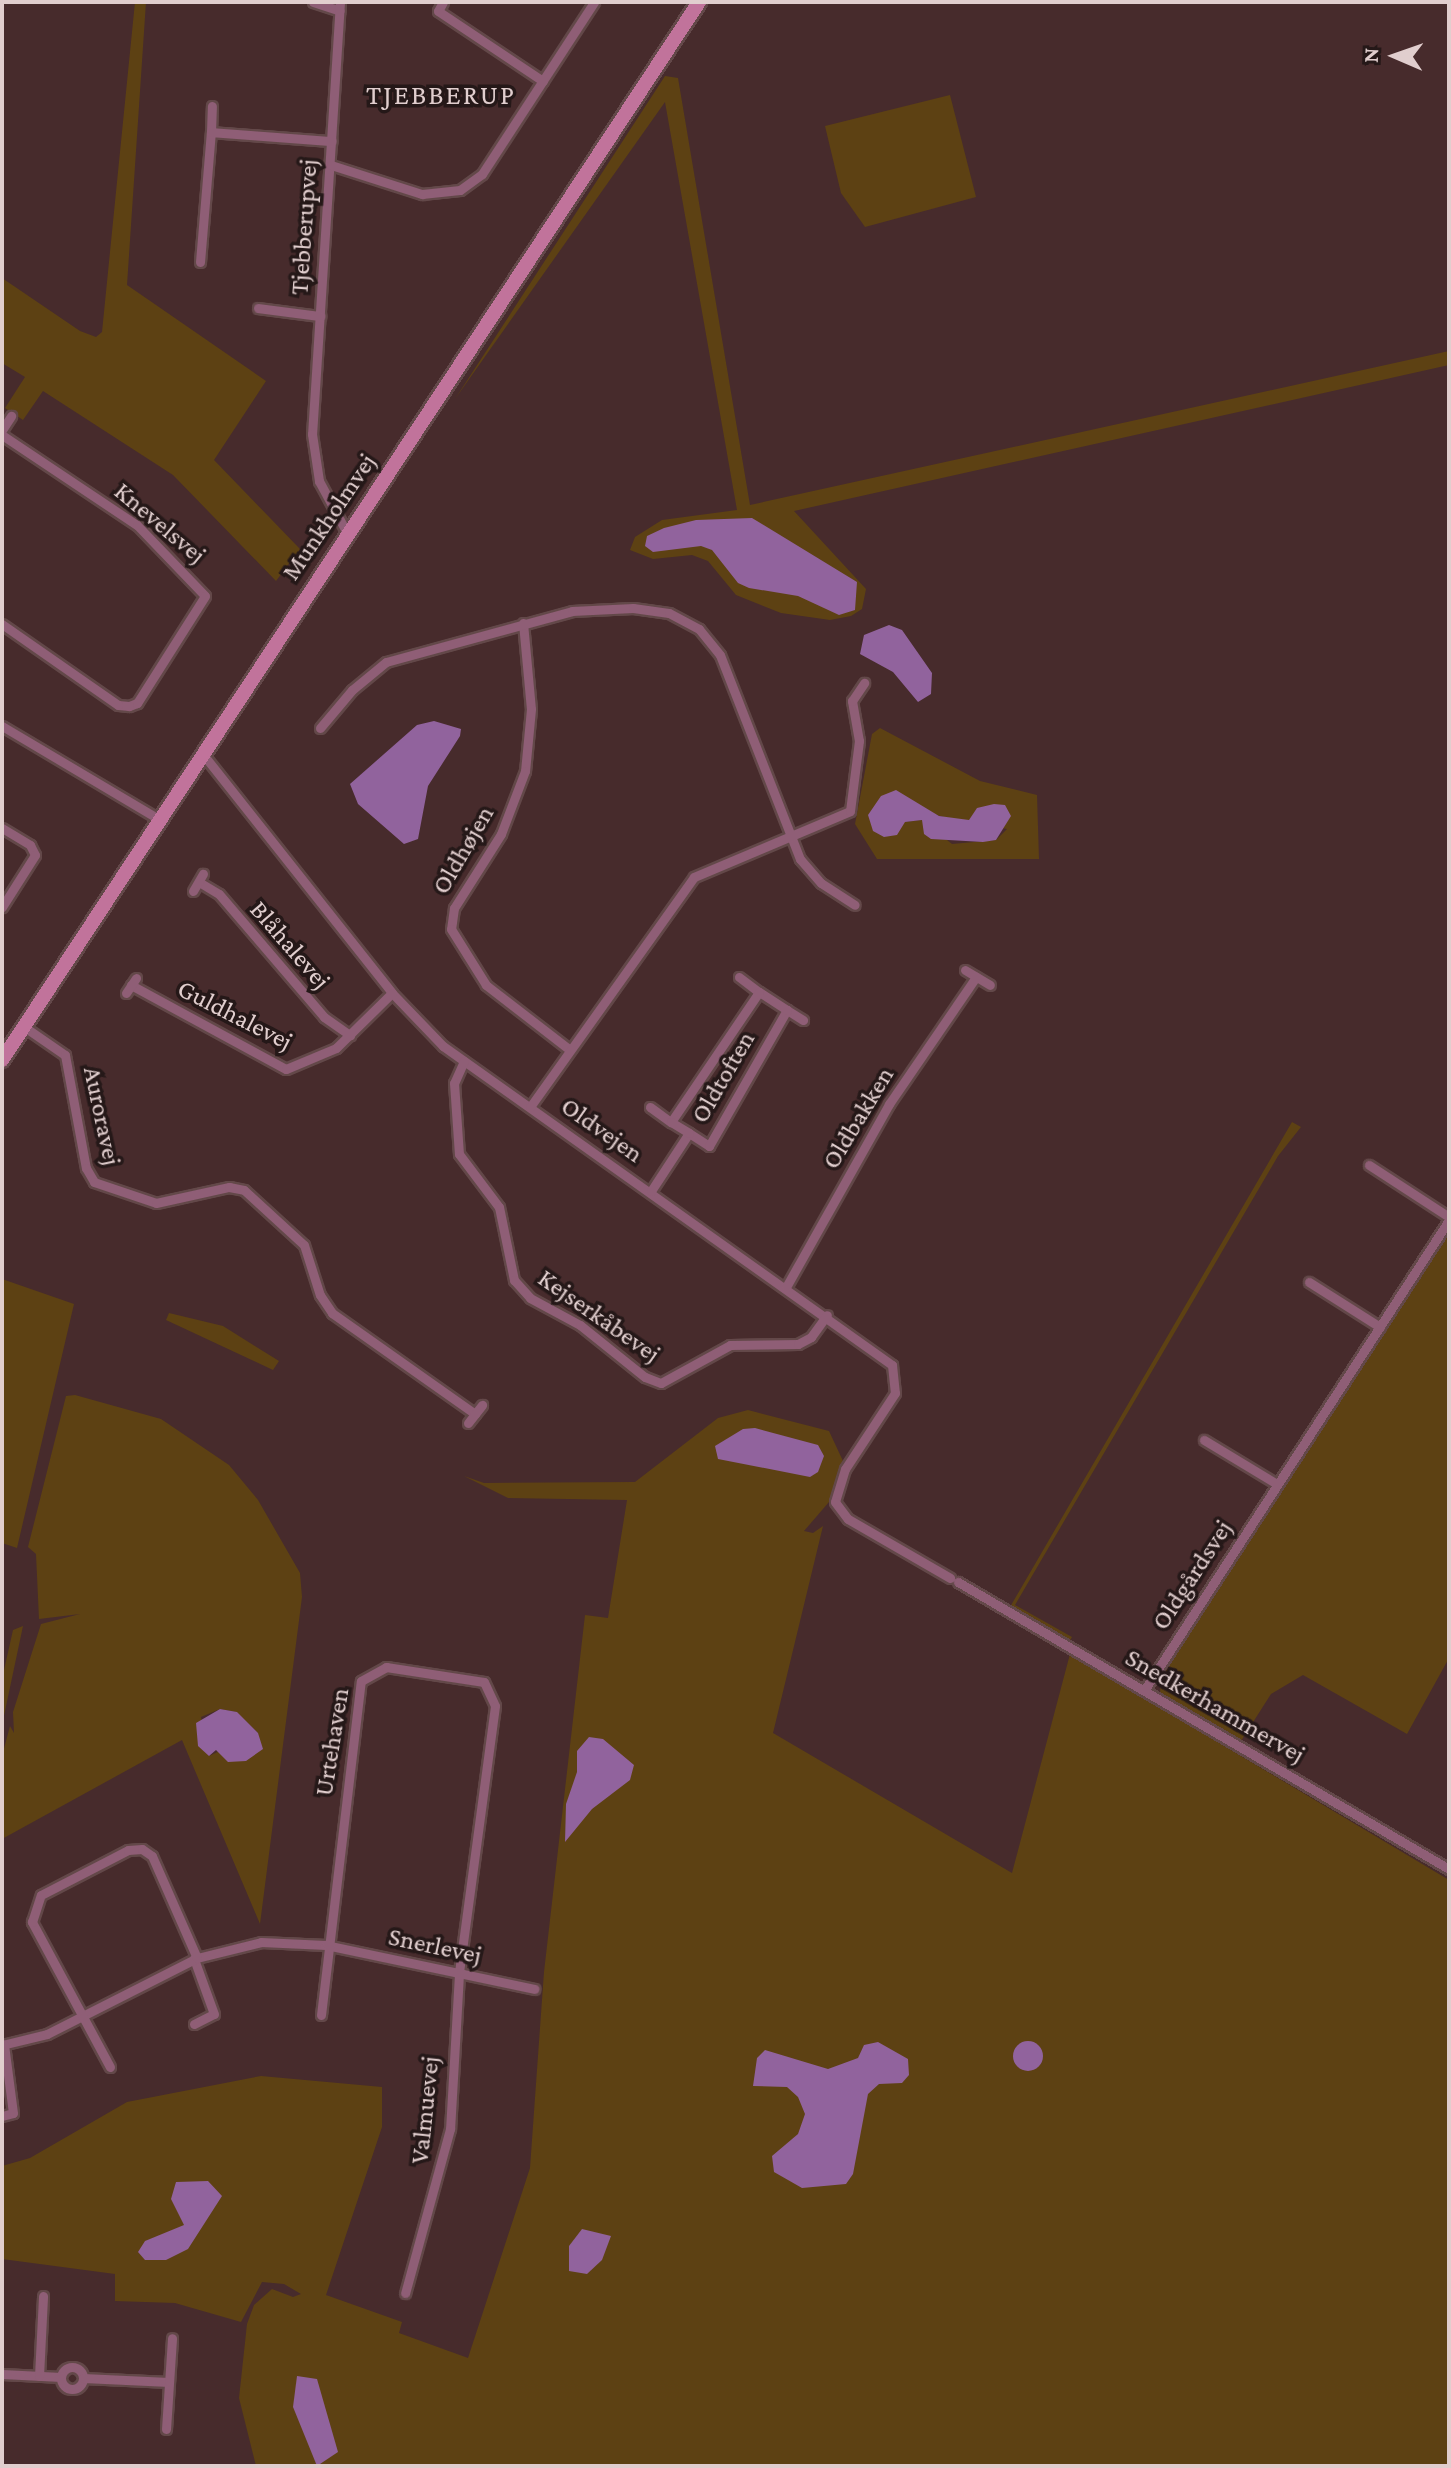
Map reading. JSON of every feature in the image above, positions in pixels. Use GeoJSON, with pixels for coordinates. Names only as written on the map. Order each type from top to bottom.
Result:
{"type":"FeatureCollection","features":[{"type":"Feature","properties":{"kind":"street","name":"Tjebberupvej"},"geometry":{"type":"LineString","coordinates":[[313,2],[340,6],[313,458],[319,481],[347,533]]}},
{"type":"Feature","properties":{"kind":"street"},"geometry":{"type":"LineString","coordinates":[[443,2],[438,11],[543,81]]}},
{"type":"Feature","properties":{"kind":"street"},"geometry":{"type":"LineString","coordinates":[[331,165],[411,191],[454,194],[482,174],[594,2]]}},
{"type":"Feature","properties":{"kind":"street","name":"Munkholmvej"},"geometry":{"type":"LineString","coordinates":[[2,1060],[157,818],[699,2]]}},
{"type":"Feature","properties":{"kind":"street"},"geometry":{"type":"LineString","coordinates":[[200,262],[212,106]]}},
{"type":"Feature","properties":{"kind":"street","name":"Tjebberupvej"},"geometry":{"type":"LineString","coordinates":[[211,132],[332,141]]}},
{"type":"Feature","properties":{"kind":"street","name":"Tjebberupvej"},"geometry":{"type":"LineString","coordinates":[[258,308],[320,316]]}},
{"type":"Feature","properties":{"kind":"street"},"geometry":{"type":"LineString","coordinates":[[2,433],[11,416]]}},
{"type":"Feature","properties":{"kind":"street","name":"Knevelsvej"},"geometry":{"type":"LineString","coordinates":[[2,433],[137,525],[205,596],[137,703],[129,706],[118,705],[2,624]]}},
{"type":"Feature","properties":{"kind":"street"},"geometry":{"type":"LineString","coordinates":[[320,728],[360,682],[386,662],[572,611],[633,608],[669,613],[698,628],[723,660],[788,837],[816,879],[855,905]]}},
{"type":"Feature","properties":{"kind":"street","name":"Oldhøjen"},"geometry":{"type":"LineString","coordinates":[[523,623],[531,709],[525,771],[501,834],[454,908],[451,929],[486,985],[570,1050]]}},
{"type":"Feature","properties":{"kind":"street"},"geometry":{"type":"LineString","coordinates":[[530,1107],[687,884],[708,868],[852,808],[859,741],[852,701],[864,683]]}},
{"type":"Feature","properties":{"kind":"street"},"geometry":{"type":"LineString","coordinates":[[2,726],[157,818]]}},
{"type":"Feature","properties":{"kind":"street","name":"Oldvejen"},"geometry":{"type":"LineString","coordinates":[[202,753],[392,993],[464,1061],[888,1360],[897,1376],[890,1402],[836,1487],[838,1508],[855,1524]]}},
{"type":"Feature","properties":{"kind":"street"},"geometry":{"type":"LineString","coordinates":[[2,828],[30,845],[35,855],[2,907]]}},
{"type":"Feature","properties":{"kind":"street","name":"Blåhalevej"},"geometry":{"type":"LineString","coordinates":[[198,882],[219,894],[324,1017],[350,1035]]}},
{"type":"Feature","properties":{"kind":"street"},"geometry":{"type":"LineString","coordinates":[[965,970],[990,985]]}},
{"type":"Feature","properties":{"kind":"street"},"geometry":{"type":"LineString","coordinates":[[739,977],[803,1020]]}},
{"type":"Feature","properties":{"kind":"street","name":"Oldbakken"},"geometry":{"type":"LineString","coordinates":[[786,1287],[889,1104],[976,977]]}},
{"type":"Feature","properties":{"kind":"street","name":"Guldhalevej"},"geometry":{"type":"LineString","coordinates":[[131,985],[223,1031],[281,1069],[299,1066],[350,1035],[392,993]]}},
{"type":"Feature","properties":{"kind":"street","name":"Oldtoften"},"geometry":{"type":"LineString","coordinates":[[759,992],[671,1122],[709,1146],[787,1010]]}},
{"type":"Feature","properties":{"kind":"street","name":"Auroravej"},"geometry":{"type":"LineString","coordinates":[[23,1026],[65,1055],[86,1168],[94,1182],[156,1203],[228,1188],[244,1190],[304,1245],[320,1295],[335,1316],[475,1414]]}},
{"type":"Feature","properties":{"kind":"street","name":"Kejserkåbevej"},"geometry":{"type":"LineString","coordinates":[[464,1061],[454,1083],[459,1154],[499,1207],[514,1280],[530,1298],[580,1325],[645,1377],[661,1383],[730,1345],[799,1344],[827,1315]]}},
{"type":"Feature","properties":{"kind":"street"},"geometry":{"type":"LineString","coordinates":[[650,1107],[671,1122]]}},
{"type":"Feature","properties":{"kind":"street","name":"Oldtoften"},"geometry":{"type":"LineString","coordinates":[[651,1191],[689,1133]]}},
{"type":"Feature","properties":{"kind":"street","name":"Oldgårdsvej"},"geometry":{"type":"LineString","coordinates":[[1145,1689],[1449,1218],[1369,1165]]}},
{"type":"Feature","properties":{"kind":"street"},"geometry":{"type":"LineString","coordinates":[[1309,1282],[1380,1327]]}},
{"type":"Feature","properties":{"kind":"street"},"geometry":{"type":"LineString","coordinates":[[468,1423],[482,1405]]}},
{"type":"Feature","properties":{"kind":"street"},"geometry":{"type":"LineString","coordinates":[[1204,1440],[1277,1484]]}},
{"type":"Feature","properties":{"kind":"street","name":"Snedkerhammervej"},"geometry":{"type":"LineString","coordinates":[[855,1524],[1145,1689],[1449,1869]]}},
{"type":"Feature","properties":{"kind":"street","name":"Urtehaven"},"geometry":{"type":"LineString","coordinates":[[326,1945],[361,1681],[386,1667],[476,1680],[487,1686],[495,1706],[459,1974]]}},
{"type":"Feature","properties":{"kind":"street"},"geometry":{"type":"LineString","coordinates":[[110,2067],[32,1922],[41,1895],[128,1850],[142,1849],[152,1856],[196,1959],[214,2014],[194,2024]]}},
{"type":"Feature","properties":{"kind":"street","name":"Snerlevej"},"geometry":{"type":"LineString","coordinates":[[2,2116],[13,2113],[3,2045],[83,2017],[196,1959],[261,1942],[326,1945],[534,1989]]}},
{"type":"Feature","properties":{"kind":"street"},"geometry":{"type":"LineString","coordinates":[[321,2015],[326,1945]]}},
{"type":"Feature","properties":{"kind":"street","name":"Valmuevej"},"geometry":{"type":"LineString","coordinates":[[405,2293],[446,2151],[459,1974]]}},
{"type":"Feature","properties":{"kind":"street"},"geometry":{"type":"LineString","coordinates":[[39,2376],[43,2296]]}},
{"type":"Feature","properties":{"kind":"street"},"geometry":{"type":"LineString","coordinates":[[166,2429],[172,2338]]}},
{"type":"Feature","properties":{"kind":"street"},"geometry":{"type":"LineString","coordinates":[[61,2377],[70,2367],[83,2378],[169,2382]]}},
{"type":"Feature","properties":{"kind":"street"},"geometry":{"type":"LineString","coordinates":[[2,2374],[61,2377],[72,2388],[83,2378]]}},
{"type":"Feature","properties":{"kind":"shaded area"},"geometry":{"type":"Polygon","coordinates":[[[135,2],[146,2],[127,285],[266,381],[214,460],[300,549],[276,581],[173,475],[43,391],[23,420],[5,408],[25,377],[2,363],[2,278],[80,331],[96,337],[102,332],[135,2]]]}},
{"type":"Feature","properties":{"kind":"shaded area"},"geometry":{"type":"Polygon","coordinates":[[[665,76],[678,78],[750,505],[1449,351],[1449,365],[794,511],[866,589],[862,609],[851,616],[830,620],[781,613],[736,595],[708,561],[692,555],[653,559],[630,550],[635,537],[662,520],[737,510],[665,102],[455,399],[665,76]]]}},
{"type":"Feature","properties":{"kind":"shaded area"},"geometry":{"type":"Polygon","coordinates":[[[950,95],[976,197],[865,227],[841,193],[825,126],[950,95]]]}},
{"type":"Feature","properties":{"kind":"shaded area"},"geometry":{"type":"Polygon","coordinates":[[[752,518],[857,582],[855,610],[839,615],[798,596],[749,588],[738,583],[712,550],[701,546],[653,552],[645,546],[647,536],[664,528],[696,520],[752,518]]]}},
{"type":"Feature","properties":{"kind":"shaded area"},"geometry":{"type":"Polygon","coordinates":[[[889,625],[902,630],[932,673],[931,694],[918,702],[893,672],[860,654],[864,635],[889,625]]]}},
{"type":"Feature","properties":{"kind":"shaded area"},"geometry":{"type":"Polygon","coordinates":[[[434,721],[461,729],[460,736],[428,786],[418,839],[404,844],[358,804],[350,784],[417,725],[434,721]]]}},
{"type":"Feature","properties":{"kind":"shaded area"},"geometry":{"type":"Polygon","coordinates":[[[880,728],[980,781],[1037,795],[1039,859],[877,859],[855,824],[872,734],[880,728]],[[911,802],[904,822],[922,820],[952,844],[996,840],[1007,829],[939,816],[911,802]]]}},
{"type":"Feature","properties":{"kind":"shaded area"},"geometry":{"type":"Polygon","coordinates":[[[896,790],[939,816],[969,820],[977,808],[994,804],[1005,805],[1011,816],[996,840],[931,839],[924,834],[922,820],[905,822],[897,835],[884,837],[873,831],[868,815],[881,796],[896,790]]]}},
{"type":"Feature","properties":{"kind":"shaded area"},"geometry":{"type":"Polygon","coordinates":[[[1292,1122],[1301,1127],[1278,1156],[1015,1605],[1072,1637],[1069,1642],[1010,1607],[1292,1122]]]}},
{"type":"Feature","properties":{"kind":"shaded area"},"geometry":{"type":"Polygon","coordinates":[[[1449,1228],[1449,1658],[1407,1734],[1303,1675],[1271,1694],[1241,1741],[1160,1693],[1161,1674],[1449,1228]]]}},
{"type":"Feature","properties":{"kind":"shaded area"},"geometry":{"type":"Polygon","coordinates":[[[2,1279],[74,1304],[17,1548],[2,1543],[2,1279]]]}},
{"type":"Feature","properties":{"kind":"shaded area"},"geometry":{"type":"Polygon","coordinates":[[[169,1313],[223,1326],[279,1361],[273,1370],[166,1320],[169,1313]]]}},
{"type":"Feature","properties":{"kind":"shaded area"},"geometry":{"type":"Polygon","coordinates":[[[75,1395],[161,1419],[229,1465],[258,1500],[300,1573],[302,1597],[260,1924],[182,1740],[2,1839],[2,1756],[10,1726],[14,1733],[13,1712],[41,1624],[80,1614],[39,1619],[36,1554],[28,1547],[66,1396],[75,1395]],[[220,1709],[201,1717],[209,1756],[258,1733],[236,1712],[220,1709]]]}},
{"type":"Feature","properties":{"kind":"shaded area"},"geometry":{"type":"Polygon","coordinates":[[[748,1410],[829,1431],[843,1461],[829,1502],[804,1531],[813,1533],[823,1526],[773,1733],[1012,1873],[1070,1654],[1449,1880],[1449,2466],[256,2466],[239,2398],[247,2324],[254,2305],[272,2289],[293,2297],[301,2294],[284,2284],[262,2282],[241,2322],[175,2303],[115,2301],[115,2274],[2,2259],[2,2166],[30,2158],[127,2102],[261,2076],[382,2087],[382,2127],[326,2295],[402,2322],[399,2333],[468,2358],[530,2168],[544,1972],[585,1615],[608,1618],[627,1500],[508,1498],[464,1476],[484,1483],[635,1482],[718,1418],[748,1410]]]}},
{"type":"Feature","properties":{"kind":"shaded area"},"geometry":{"type":"Polygon","coordinates":[[[755,1428],[818,1445],[824,1456],[818,1472],[810,1477],[718,1459],[715,1446],[743,1429],[755,1428]]]}},
{"type":"Feature","properties":{"kind":"shaded area"},"geometry":{"type":"Polygon","coordinates":[[[23,1626],[2,1725],[2,1679],[13,1630],[23,1626]]]}},
{"type":"Feature","properties":{"kind":"shaded area"},"geometry":{"type":"Polygon","coordinates":[[[220,1709],[237,1712],[258,1733],[263,1749],[246,1761],[228,1762],[216,1750],[209,1756],[198,1746],[196,1723],[220,1709]]]}},
{"type":"Feature","properties":{"kind":"shaded area"},"geometry":{"type":"Polygon","coordinates":[[[589,1737],[603,1739],[634,1765],[630,1780],[592,1809],[565,1842],[566,1804],[577,1772],[577,1751],[589,1737]]]}},
{"type":"Feature","properties":{"kind":"shaded area"},"geometry":{"type":"Polygon","coordinates":[[[1028,2041],[1038,2046],[1043,2056],[1038,2066],[1028,2071],[1018,2066],[1013,2056],[1018,2046],[1028,2041]]]}},
{"type":"Feature","properties":{"kind":"shaded area"},"geometry":{"type":"Polygon","coordinates":[[[878,2042],[908,2059],[909,2075],[902,2083],[879,2084],[868,2094],[853,2174],[846,2184],[802,2188],[774,2172],[772,2156],[798,2134],[805,2114],[798,2097],[787,2087],[753,2086],[757,2058],[765,2050],[828,2069],[858,2058],[864,2045],[878,2042]]]}},
{"type":"Feature","properties":{"kind":"shaded area"},"geometry":{"type":"Polygon","coordinates":[[[208,2181],[222,2196],[188,2249],[166,2260],[145,2260],[138,2252],[145,2241],[184,2225],[171,2199],[176,2182],[208,2181]]]}},
{"type":"Feature","properties":{"kind":"shaded area"},"geometry":{"type":"Polygon","coordinates":[[[582,2229],[611,2236],[602,2260],[587,2274],[569,2271],[569,2246],[582,2229]]]}},
{"type":"Feature","properties":{"kind":"shaded area"},"geometry":{"type":"Polygon","coordinates":[[[297,2376],[317,2379],[338,2452],[317,2466],[293,2407],[297,2376]]]}},
{"type":"Feature","properties":{"kind":"district","name":"TJEBBERUP"},"geometry":{"type":"Point","coordinates":[441,95]}}]}
